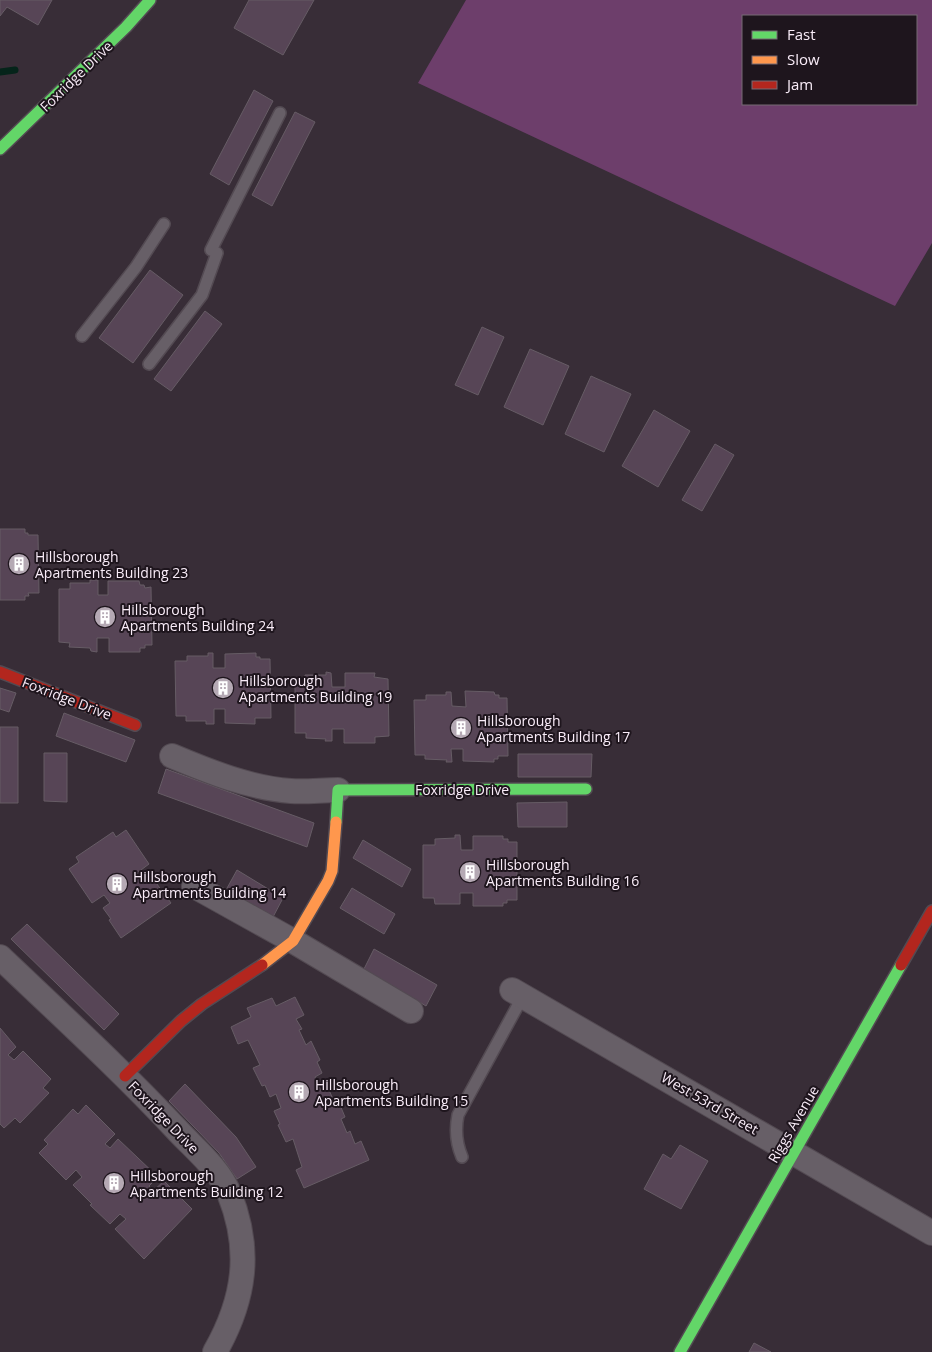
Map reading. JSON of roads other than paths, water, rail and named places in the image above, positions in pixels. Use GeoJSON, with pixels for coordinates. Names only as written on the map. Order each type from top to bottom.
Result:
{"type":"FeatureCollection","features":[{"type":"Feature","properties":{"kind":"street","name":"Foxridge Drive"},"geometry":{"type":"LineString","coordinates":[[0,149],[126,27],[150,0]]}},
{"type":"Feature","properties":{"kind":"street","name":"Foxridge Drive"},"geometry":{"type":"LineString","coordinates":[[0,672],[135,724]]}},
{"type":"Feature","properties":{"kind":"street","name":"Foxridge Drive"},"geometry":{"type":"LineString","coordinates":[[172,756],[227,778],[269,788],[292,790],[586,789]]}},
{"type":"Feature","properties":{"kind":"street","name":"Foxridge Drive"},"geometry":{"type":"LineString","coordinates":[[125,1076],[202,1004],[218,992],[253,972],[293,941],[332,871],[338,790]]}},
{"type":"Feature","properties":{"kind":"street"},"geometry":{"type":"LineString","coordinates":[[194,886],[293,941],[411,1011]]}},
{"type":"Feature","properties":{"kind":"street","name":"Riggs Avenue"},"geometry":{"type":"LineString","coordinates":[[680,1352],[932,911]]}},
{"type":"Feature","properties":{"kind":"street","name":"Foxridge Drive"},"geometry":{"type":"LineString","coordinates":[[0,957],[125,1076],[217,1174],[228,1191],[240,1228],[243,1258],[241,1286],[235,1308],[214,1352]]}},
{"type":"Feature","properties":{"kind":"street","name":"West 53rd Street"},"geometry":{"type":"LineString","coordinates":[[518,993],[932,1232]]}},
{"type":"Feature","properties":{"kind":"lane"},"geometry":{"type":"LineString","coordinates":[[149,364],[202,295],[214,251],[280,113]]}},
{"type":"Feature","properties":{"kind":"lane"},"geometry":{"type":"LineString","coordinates":[[82,336],[136,267],[164,224]]}},
{"type":"Feature","properties":{"kind":"lane"},"geometry":{"type":"LineString","coordinates":[[462,1157],[458,1147],[456,1127],[458,1115],[518,993]]}},
{"type":"Feature","properties":{"kind":"waterway"},"geometry":{"type":"LineString","coordinates":[[0,72],[15,70]]}},
{"type":"Feature","properties":{"kind":"place","name":"Hillsborough Apartments Building 23"},"geometry":{"type":"Point","coordinates":[19,564]}},
{"type":"Feature","properties":{"kind":"place","name":"Hillsborough Apartments Building 24"},"geometry":{"type":"Point","coordinates":[105,617]}},
{"type":"Feature","properties":{"kind":"place","name":"Hillsborough Apartments Building 19"},"geometry":{"type":"Point","coordinates":[223,688]}},
{"type":"Feature","properties":{"kind":"place","name":"Hillsborough Apartments Building 17"},"geometry":{"type":"Point","coordinates":[461,728]}},
{"type":"Feature","properties":{"kind":"place","name":"Hillsborough Apartments Building 16"},"geometry":{"type":"Point","coordinates":[470,872]}},
{"type":"Feature","properties":{"kind":"place","name":"Hillsborough Apartments Building 14"},"geometry":{"type":"Point","coordinates":[117,884]}},
{"type":"Feature","properties":{"kind":"place","name":"Hillsborough Apartments Building 15"},"geometry":{"type":"Point","coordinates":[299,1092]}},
{"type":"Feature","properties":{"kind":"place","name":"Hillsborough Apartments Building 12"},"geometry":{"type":"Point","coordinates":[114,1183]}}]}
